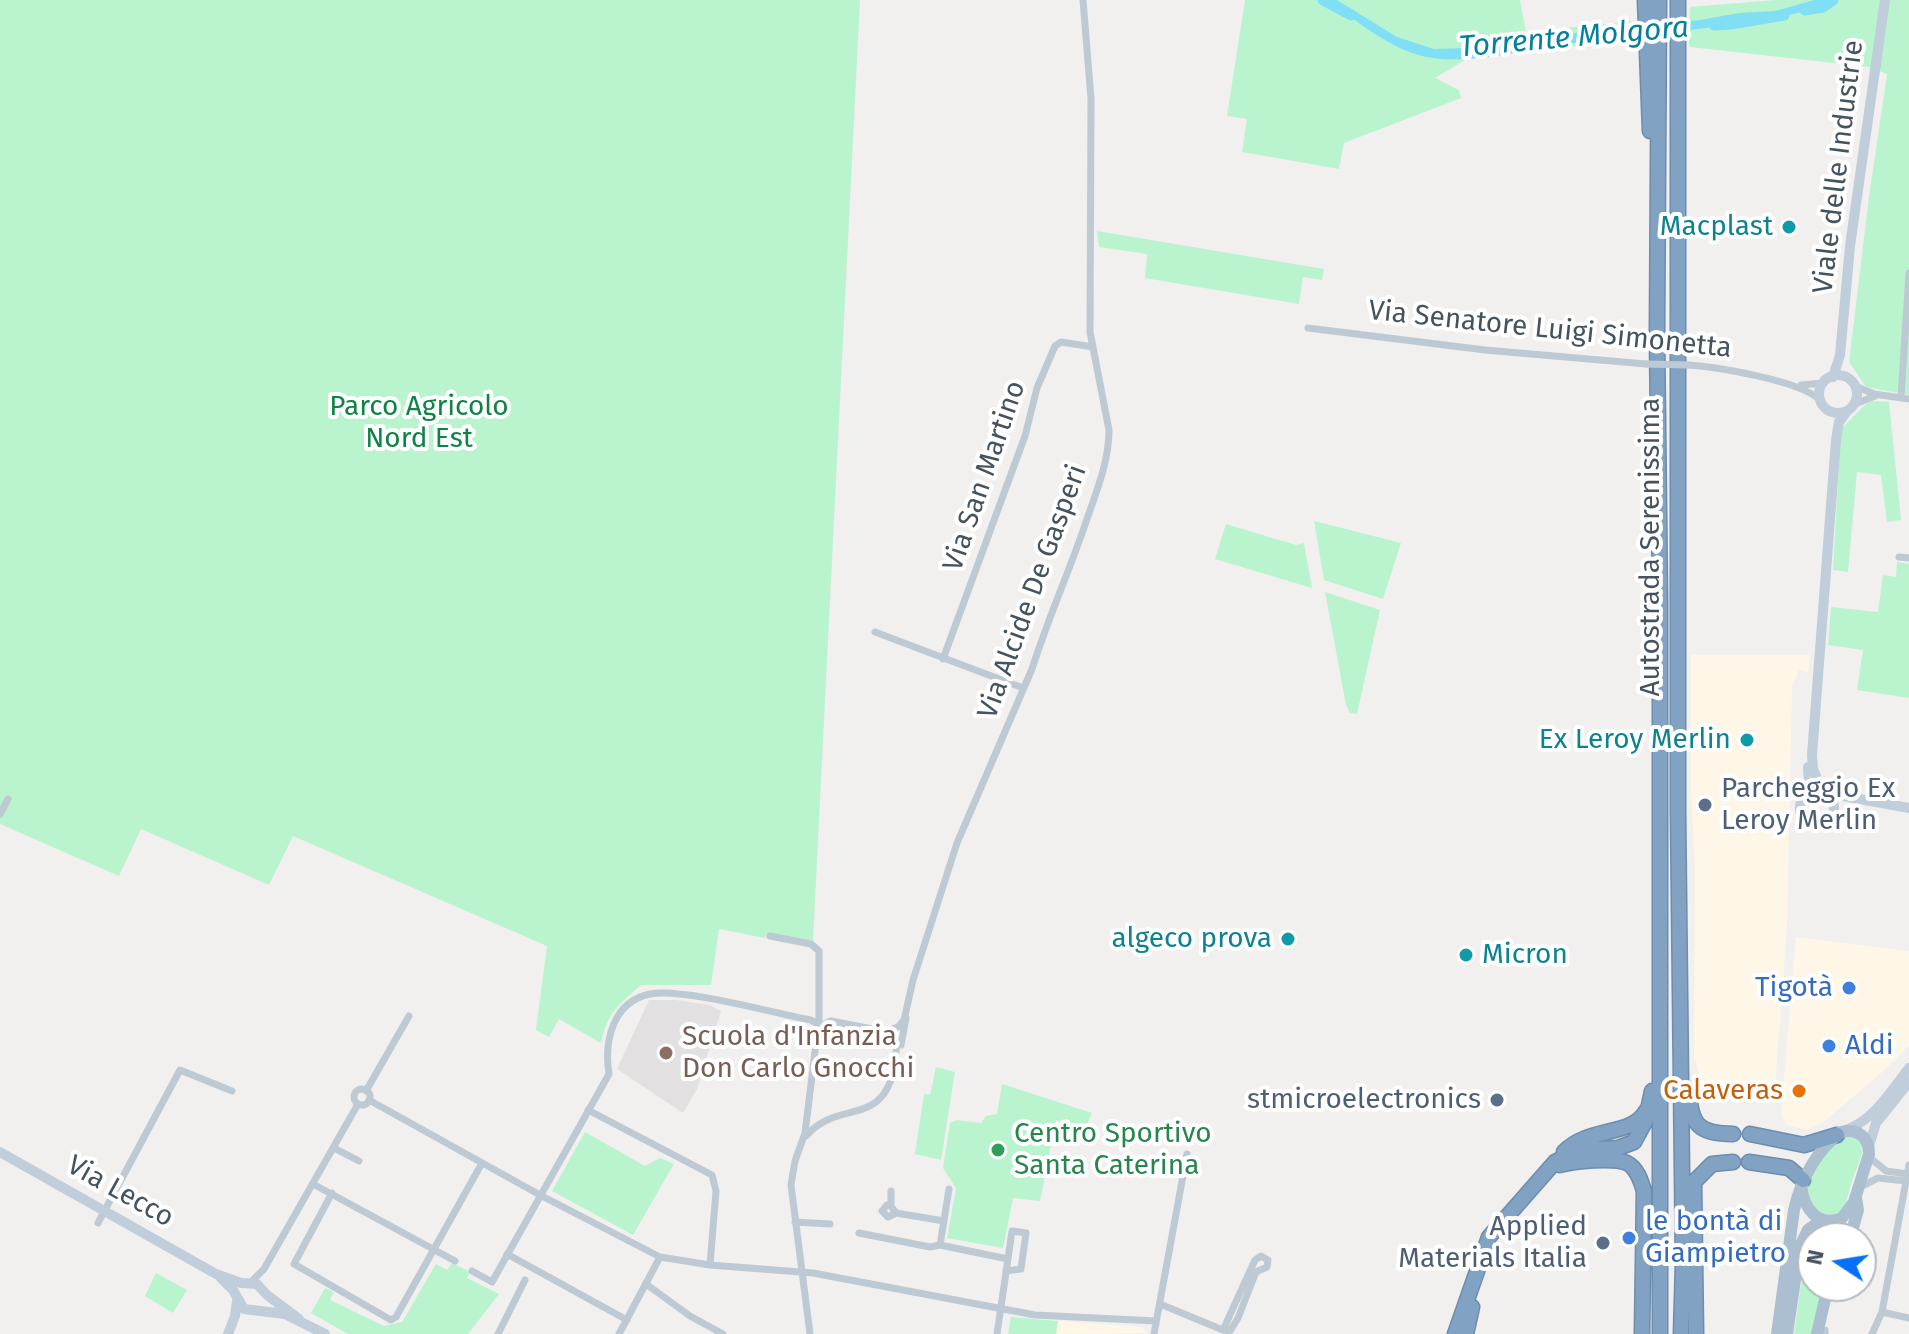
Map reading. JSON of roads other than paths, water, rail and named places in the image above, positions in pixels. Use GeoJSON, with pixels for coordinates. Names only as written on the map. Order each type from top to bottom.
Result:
{"type":"FeatureCollection","features":[{"type":"Feature","properties":{"kind":"highway"},"geometry":{"type":"LineString","coordinates":[[1645,0],[1653,17]]}},
{"type":"Feature","properties":{"kind":"highway"},"geometry":{"type":"LineString","coordinates":[[1653,17],[1659,0]]}},
{"type":"Feature","properties":{"kind":"highway","name":"Autostrada Serenissima"},"geometry":{"type":"LineString","coordinates":[[1678,0],[1681,1334]]}},
{"type":"Feature","properties":{"kind":"highway","name":"Autostrada Serenissima"},"geometry":{"type":"LineString","coordinates":[[1653,17],[1660,601],[1660,1334]]}},
{"type":"Feature","properties":{"kind":"highway"},"geometry":{"type":"LineString","coordinates":[[1455,1334],[1485,1244],[1550,1167],[1580,1150],[1630,1145],[1642,1131],[1652,1096],[1659,863]]}},
{"type":"Feature","properties":{"kind":"highway"},"geometry":{"type":"LineString","coordinates":[[1679,1048],[1688,1056],[1689,1101],[1693,1119],[1711,1132],[1733,1134]]}},
{"type":"Feature","properties":{"kind":"highway"},"geometry":{"type":"LineString","coordinates":[[1750,1134],[1804,1145],[1840,1133]]}},
{"type":"Feature","properties":{"kind":"highway"},"geometry":{"type":"LineString","coordinates":[[1550,1167],[1576,1162],[1619,1161],[1628,1164],[1637,1174],[1644,1191],[1642,1334]]}},
{"type":"Feature","properties":{"kind":"highway"},"geometry":{"type":"LineString","coordinates":[[1696,1334],[1694,1182],[1712,1164],[1733,1162]]}},
{"type":"Feature","properties":{"kind":"highway"},"geometry":{"type":"LineString","coordinates":[[1749,1162],[1789,1168],[1802,1183]]}},
{"type":"Feature","properties":{"kind":"highway"},"geometry":{"type":"LineString","coordinates":[[1466,1334],[1485,1244]]}},
{"type":"Feature","properties":{"kind":"main road"},"geometry":{"type":"LineString","coordinates":[[1777,1334],[1794,1210],[1802,1183],[1811,1166],[1840,1133],[1861,1134],[1868,1151],[1857,1193],[1842,1218],[1823,1220],[1808,1230],[1800,1246],[1787,1334]]}},
{"type":"Feature","properties":{"kind":"main road"},"geometry":{"type":"LineString","coordinates":[[1802,1183],[1807,1208],[1823,1220]]}},
{"type":"Feature","properties":{"kind":"main road"},"geometry":{"type":"LineString","coordinates":[[1855,1222],[1858,1210],[1857,1193]]}},
{"type":"Feature","properties":{"kind":"main road"},"geometry":{"type":"LineString","coordinates":[[1822,1333],[1825,1302]]}},
{"type":"Feature","properties":{"kind":"main road"},"geometry":{"type":"LineString","coordinates":[[1822,1333],[1830,1302]]}},
{"type":"Feature","properties":{"kind":"street","name":"Via Alcide De Gasperi"},"geometry":{"type":"LineString","coordinates":[[818,1124],[873,1105],[888,1091],[913,980],[957,843],[1072,566],[1102,477],[1109,430],[1090,324],[1091,99],[1083,0]]}},
{"type":"Feature","properties":{"kind":"street","name":"Viale delle Industrie"},"geometry":{"type":"LineString","coordinates":[[1828,380],[1838,365],[1842,341],[1850,246],[1885,0]]}},
{"type":"Feature","properties":{"kind":"street"},"geometry":{"type":"LineString","coordinates":[[1905,399],[1909,273]]}},
{"type":"Feature","properties":{"kind":"street","name":"Via Senatore Luigi Simonetta"},"geometry":{"type":"LineString","coordinates":[[1308,328],[1496,351],[1708,366],[1808,389],[1828,410],[1838,413],[1869,397],[1905,399]]}},
{"type":"Feature","properties":{"kind":"street","name":"Viale delle Industrie"},"geometry":{"type":"LineString","coordinates":[[1842,341],[1843,365],[1852,382]]}},
{"type":"Feature","properties":{"kind":"street","name":"Via San Martino"},"geometry":{"type":"LineString","coordinates":[[943,659],[1025,436],[1037,388],[1055,346],[1061,342],[1093,347]]}},
{"type":"Feature","properties":{"kind":"street"},"geometry":{"type":"LineString","coordinates":[[1820,400],[1820,390],[1828,380]]}},
{"type":"Feature","properties":{"kind":"street","name":"Via Senatore Luigi Simonetta"},"geometry":{"type":"LineString","coordinates":[[1787,384],[1810,385],[1828,380],[1852,382],[1885,396]]}},
{"type":"Feature","properties":{"kind":"street"},"geometry":{"type":"LineString","coordinates":[[1833,814],[1832,800],[1824,792],[1812,763],[1836,440],[1838,425],[1857,396],[1852,382]]}},
{"type":"Feature","properties":{"kind":"street"},"geometry":{"type":"LineString","coordinates":[[1828,410],[1836,440]]}},
{"type":"Feature","properties":{"kind":"street"},"geometry":{"type":"LineString","coordinates":[[1899,557],[1909,558]]}},
{"type":"Feature","properties":{"kind":"street"},"geometry":{"type":"LineString","coordinates":[[1820,631],[1816,642],[1807,755],[1809,782],[1800,804],[1800,813],[1810,824],[1825,823],[1849,804],[1868,802]]}},
{"type":"Feature","properties":{"kind":"street"},"geometry":{"type":"LineString","coordinates":[[875,632],[1023,688]]}},
{"type":"Feature","properties":{"kind":"street"},"geometry":{"type":"LineString","coordinates":[[1804,796],[1814,790],[1909,808]]}},
{"type":"Feature","properties":{"kind":"street"},"geometry":{"type":"LineString","coordinates":[[0,814],[8,799]]}},
{"type":"Feature","properties":{"kind":"street"},"geometry":{"type":"LineString","coordinates":[[770,936],[811,944],[819,951],[819,1025],[804,1138],[792,1177],[810,1334]]}},
{"type":"Feature","properties":{"kind":"street"},"geometry":{"type":"LineString","coordinates":[[472,1271],[492,1282],[609,1074],[606,1058],[610,1031],[622,1011],[646,995],[679,994],[811,1020],[819,1025]]}},
{"type":"Feature","properties":{"kind":"street"},"geometry":{"type":"LineString","coordinates":[[886,1031],[899,1026],[906,1012]]}},
{"type":"Feature","properties":{"kind":"street"},"geometry":{"type":"LineString","coordinates":[[409,1016],[366,1091],[369,1100],[540,1195],[660,1257],[710,1265],[813,1273],[1035,1315],[1156,1321]]}},
{"type":"Feature","properties":{"kind":"street"},"geometry":{"type":"LineString","coordinates":[[819,1025],[829,1021],[886,1031],[897,1038],[894,1071]]}},
{"type":"Feature","properties":{"kind":"street"},"geometry":{"type":"LineString","coordinates":[[1840,1133],[1859,1125],[1870,1116],[1909,1068]]}},
{"type":"Feature","properties":{"kind":"street"},"geometry":{"type":"LineString","coordinates":[[98,1223],[180,1070],[232,1091]]}},
{"type":"Feature","properties":{"kind":"street"},"geometry":{"type":"LineString","coordinates":[[1907,1174],[1884,1170],[1868,1151],[1876,1123],[1909,1082]]}},
{"type":"Feature","properties":{"kind":"street"},"geometry":{"type":"LineString","coordinates":[[228,1334],[239,1289],[264,1269],[358,1104],[355,1094],[359,1090],[366,1091]]}},
{"type":"Feature","properties":{"kind":"street"},"geometry":{"type":"LineString","coordinates":[[358,1104],[365,1105],[369,1100]]}},
{"type":"Feature","properties":{"kind":"street"},"geometry":{"type":"LineString","coordinates":[[804,1138],[818,1124],[811,1119],[809,1106]]}},
{"type":"Feature","properties":{"kind":"street"},"geometry":{"type":"LineString","coordinates":[[588,1110],[712,1175],[716,1191],[710,1265]]}},
{"type":"Feature","properties":{"kind":"street"},"geometry":{"type":"LineString","coordinates":[[334,1148],[359,1161]]}},
{"type":"Feature","properties":{"kind":"street","name":"Via Lecco"},"geometry":{"type":"LineString","coordinates":[[0,1152],[216,1274],[264,1291],[299,1319],[325,1334]]}},
{"type":"Feature","properties":{"kind":"street"},"geometry":{"type":"LineString","coordinates":[[1154,1334],[1187,1154]]}},
{"type":"Feature","properties":{"kind":"street"},"geometry":{"type":"LineString","coordinates":[[332,1193],[294,1264],[391,1320],[396,1317],[482,1163]]}},
{"type":"Feature","properties":{"kind":"street"},"geometry":{"type":"LineString","coordinates":[[1857,1193],[1878,1178],[1907,1174]]}},
{"type":"Feature","properties":{"kind":"street"},"geometry":{"type":"LineString","coordinates":[[1872,1334],[1882,1312],[1907,1174]]}},
{"type":"Feature","properties":{"kind":"street"},"geometry":{"type":"LineString","coordinates":[[313,1184],[455,1261]]}},
{"type":"Feature","properties":{"kind":"street"},"geometry":{"type":"LineString","coordinates":[[940,1245],[949,1189]]}},
{"type":"Feature","properties":{"kind":"street"},"geometry":{"type":"LineString","coordinates":[[891,1191],[893,1209],[944,1221]]}},
{"type":"Feature","properties":{"kind":"street"},"geometry":{"type":"LineString","coordinates":[[795,1222],[830,1224]]}},
{"type":"Feature","properties":{"kind":"street"},"geometry":{"type":"LineString","coordinates":[[997,1334],[1001,1308],[1006,1271],[1012,1231],[1026,1233],[1021,1269],[1006,1271]]}},
{"type":"Feature","properties":{"kind":"street"},"geometry":{"type":"LineString","coordinates":[[859,1233],[1008,1259]]}},
{"type":"Feature","properties":{"kind":"street"},"geometry":{"type":"LineString","coordinates":[[507,1254],[627,1320]]}},
{"type":"Feature","properties":{"kind":"street"},"geometry":{"type":"LineString","coordinates":[[619,1334],[660,1257]]}},
{"type":"Feature","properties":{"kind":"street"},"geometry":{"type":"LineString","coordinates":[[1160,1304],[1223,1330],[1230,1331],[1256,1272],[1267,1267],[1265,1257],[1255,1260],[1223,1330]]}},
{"type":"Feature","properties":{"kind":"street"},"geometry":{"type":"LineString","coordinates":[[233,1323],[264,1302],[264,1269]]}},
{"type":"Feature","properties":{"kind":"street","name":"Via Lecco"},"geometry":{"type":"LineString","coordinates":[[216,1274],[242,1308],[273,1311],[299,1319]]}},
{"type":"Feature","properties":{"kind":"street"},"geometry":{"type":"LineString","coordinates":[[498,1334],[525,1280]]}},
{"type":"Feature","properties":{"kind":"street"},"geometry":{"type":"LineString","coordinates":[[646,1284],[690,1316],[723,1334]]}},
{"type":"Feature","properties":{"kind":"street"},"geometry":{"type":"LineString","coordinates":[[1882,1312],[1909,1318]]}},
{"type":"Feature","properties":{"kind":"water","name":"Torrente Molgora"},"geometry":{"type":"Polygon","coordinates":[[[1327,0],[1337,0],[1397,37],[1434,49],[1495,47],[1527,38],[1776,11],[1814,0],[1833,0],[1808,10],[1767,19],[1574,43],[1498,56],[1439,59],[1396,46],[1327,0]]]}},
{"type":"Feature","properties":{"kind":"waterway","name":"Torrente Molgora"},"geometry":{"type":"LineString","coordinates":[[1323,0],[1351,15]]}},
{"type":"Feature","properties":{"kind":"waterway","name":"Torrente Molgora"},"geometry":{"type":"LineString","coordinates":[[1805,10],[1823,7],[1833,0]]}},
{"type":"Feature","properties":{"kind":"waterway","name":"Torrente Molgora"},"geometry":{"type":"LineString","coordinates":[[1714,25],[1784,15]]}},
{"type":"Feature","properties":{"kind":"place","name":"Macplast"},"geometry":{"type":"Point","coordinates":[1789,227]}},
{"type":"Feature","properties":{"kind":"place","name":"Ex Leroy Merlin"},"geometry":{"type":"Point","coordinates":[1747,740]}},
{"type":"Feature","properties":{"kind":"place","name":"Parcheggio Ex Leroy Merlin"},"geometry":{"type":"Point","coordinates":[1705,805]}},
{"type":"Feature","properties":{"kind":"place","name":"algeco prova"},"geometry":{"type":"Point","coordinates":[1288,939]}},
{"type":"Feature","properties":{"kind":"place","name":"Micron"},"geometry":{"type":"Point","coordinates":[1466,955]}},
{"type":"Feature","properties":{"kind":"place","name":"Tigotà"},"geometry":{"type":"Point","coordinates":[1849,988]}},
{"type":"Feature","properties":{"kind":"place","name":"Aldi"},"geometry":{"type":"Point","coordinates":[1829,1046]}},
{"type":"Feature","properties":{"kind":"place","name":"Scuola d'Infanzia Don Carlo Gnocchi"},"geometry":{"type":"Point","coordinates":[666,1053]}},
{"type":"Feature","properties":{"kind":"place","name":"Calaveras"},"geometry":{"type":"Point","coordinates":[1799,1091]}},
{"type":"Feature","properties":{"kind":"place","name":"stmicroelectronics"},"geometry":{"type":"Point","coordinates":[1497,1100]}},
{"type":"Feature","properties":{"kind":"place","name":"Centro Sportivo Santa Caterina"},"geometry":{"type":"Point","coordinates":[998,1150]}},
{"type":"Feature","properties":{"kind":"place","name":"le bontà di Giampietro"},"geometry":{"type":"Point","coordinates":[1629,1238]}},
{"type":"Feature","properties":{"kind":"place","name":"Applied Materials Italia"},"geometry":{"type":"Point","coordinates":[1603,1243]}},
{"type":"Feature","properties":{"kind":"park label","name":"Parco Agricolo Nord Est"},"geometry":{"type":"Point","coordinates":[419,423]}}]}
